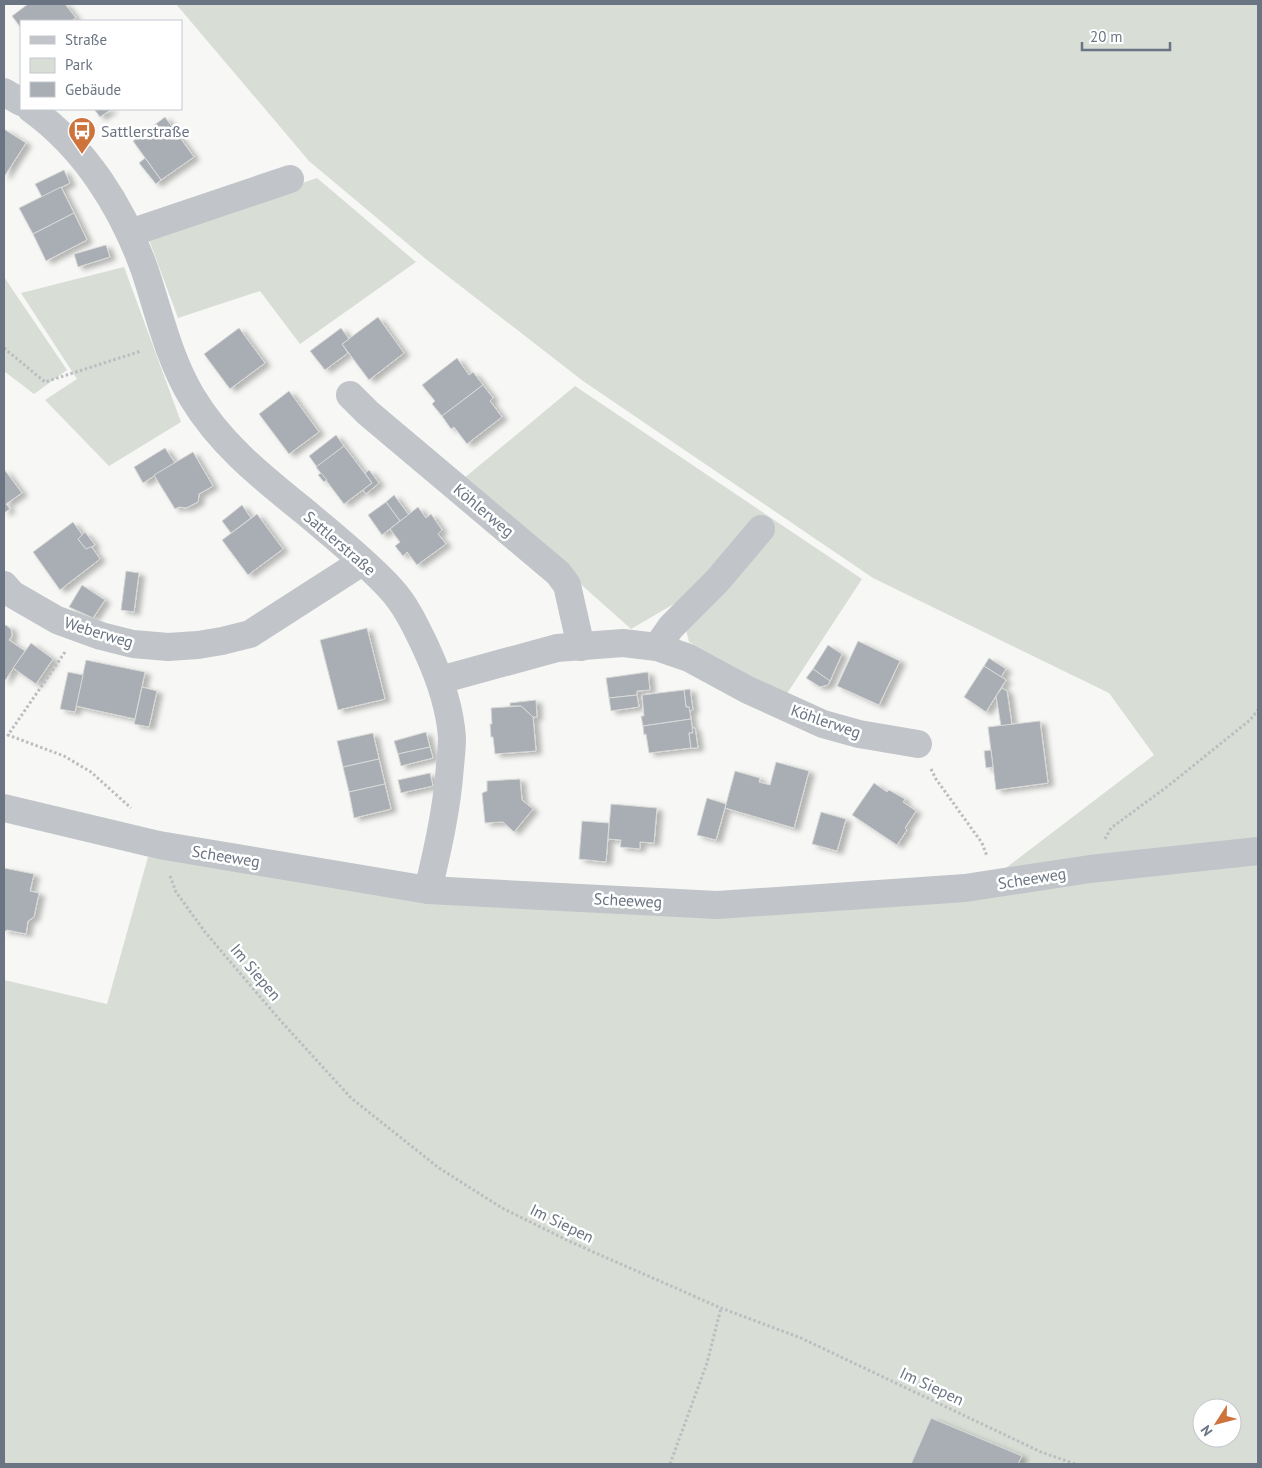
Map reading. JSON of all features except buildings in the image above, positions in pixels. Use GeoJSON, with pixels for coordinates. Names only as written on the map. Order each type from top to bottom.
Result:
{"type":"FeatureCollection","features":[{"type":"Feature","properties":{"kind":"street"},"geometry":{"type":"LineString","coordinates":[[4,92],[20,101]]}},
{"type":"Feature","properties":{"kind":"street","name":"Sattlerstraße"},"geometry":{"type":"LineString","coordinates":[[32,110],[60,132],[82,155],[113,201],[130,233],[178,372],[203,415],[225,443],[248,465],[330,533],[391,589],[404,605],[416,625],[440,680],[452,738],[443,828],[428,890]]}},
{"type":"Feature","properties":{"kind":"street"},"geometry":{"type":"LineString","coordinates":[[130,233],[290,179]]}},
{"type":"Feature","properties":{"kind":"street","name":"Köhlerweg"},"geometry":{"type":"LineString","coordinates":[[350,395],[368,413],[558,573],[567,585],[581,647]]}},
{"type":"Feature","properties":{"kind":"street"},"geometry":{"type":"LineString","coordinates":[[657,647],[671,627],[717,581],[761,529]]}},
{"type":"Feature","properties":{"kind":"street","name":"Weberweg"},"geometry":{"type":"LineString","coordinates":[[4,585],[12,594],[57,620],[133,644],[168,647],[198,645],[250,634],[362,562]]}},
{"type":"Feature","properties":{"kind":"street","name":"Köhlerweg"},"geometry":{"type":"LineString","coordinates":[[440,680],[557,648],[623,643],[657,647],[689,658],[748,690],[823,724],[918,744]]}},
{"type":"Feature","properties":{"kind":"street","name":"Scheeweg"},"geometry":{"type":"LineString","coordinates":[[4,808],[159,845],[428,890],[717,905],[965,888],[1090,869],[1258,851]]}},
{"type":"Feature","properties":{"kind":"path"},"geometry":{"type":"LineString","coordinates":[[4,348],[44,382],[168,342]]}},
{"type":"Feature","properties":{"kind":"path"},"geometry":{"type":"LineString","coordinates":[[81,629],[8,735],[64,756],[90,772],[132,810]]}},
{"type":"Feature","properties":{"kind":"path"},"geometry":{"type":"LineString","coordinates":[[1090,869],[1111,828],[1250,720],[1258,710]]}},
{"type":"Feature","properties":{"kind":"path"},"geometry":{"type":"LineString","coordinates":[[918,744],[936,779],[982,843],[998,883]]}},
{"type":"Feature","properties":{"kind":"path","name":"Im Siepen"},"geometry":{"type":"LineString","coordinates":[[159,845],[176,892],[205,932],[279,1019],[351,1098],[438,1168],[502,1208],[573,1243],[721,1308],[801,1338],[1041,1452],[1075,1464]]}},
{"type":"Feature","properties":{"kind":"path"},"geometry":{"type":"LineString","coordinates":[[670,1464],[707,1363],[721,1308]]}},
{"type":"Feature","properties":{"kind":"green space"},"geometry":{"type":"Polygon","coordinates":[[[176,4],[1258,4],[1258,1464],[4,1464],[4,980],[107,1004],[148,857],[424,901],[573,904],[990,880],[1154,755],[1109,693],[873,578],[583,381],[427,260],[309,161],[176,4]]]}},
{"type":"Feature","properties":{"kind":"green space"},"geometry":{"type":"Polygon","coordinates":[[[317,178],[416,262],[300,344],[260,291],[178,318],[148,237],[317,178]]]}},
{"type":"Feature","properties":{"kind":"green space"},"geometry":{"type":"Polygon","coordinates":[[[124,267],[181,422],[109,466],[45,400],[77,379],[21,293],[124,267]]]}},
{"type":"Feature","properties":{"kind":"green space"},"geometry":{"type":"Polygon","coordinates":[[[4,277],[67,370],[34,394],[4,371],[4,277]]]}},
{"type":"Feature","properties":{"kind":"green space"},"geometry":{"type":"Polygon","coordinates":[[[575,386],[862,579],[786,695],[689,642],[679,601],[631,629],[463,479],[575,386]]]}},
{"type":"Feature","properties":{"kind":"place","name":"Sattlerstraße"},"geometry":{"type":"Point","coordinates":[82,155]}}]}
